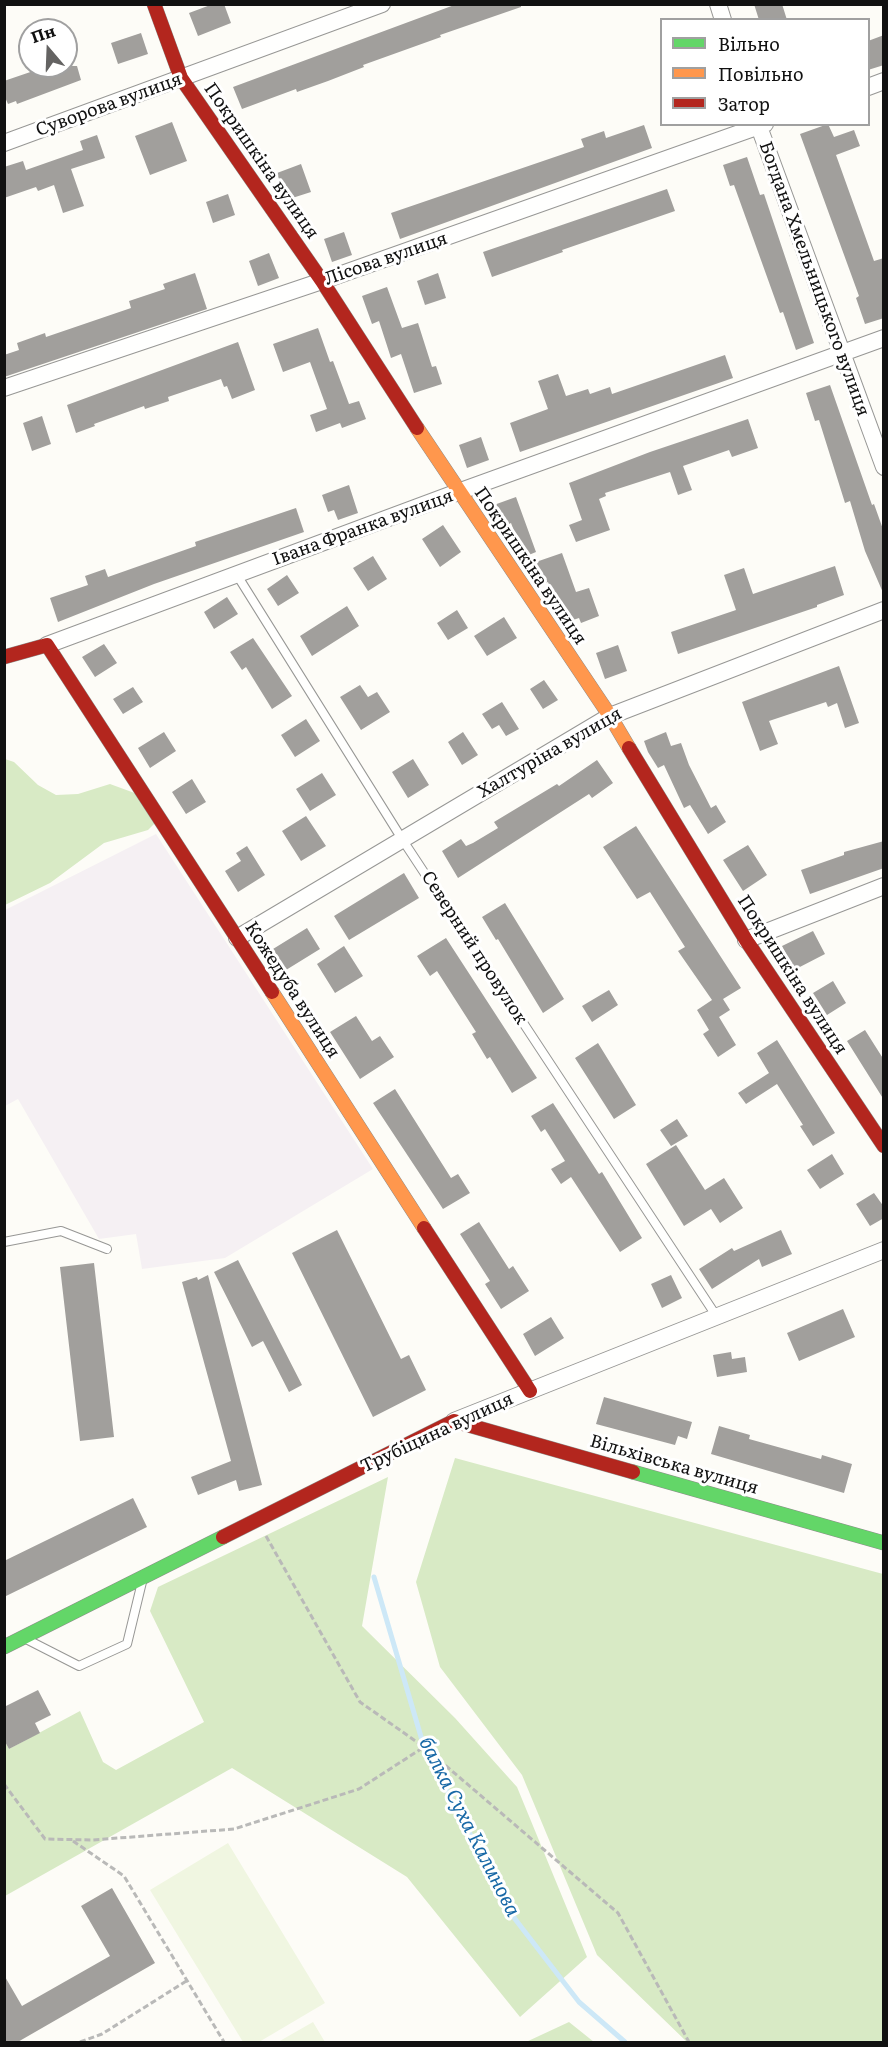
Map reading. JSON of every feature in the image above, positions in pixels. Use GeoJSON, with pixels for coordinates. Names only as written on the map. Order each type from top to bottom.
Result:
{"type":"FeatureCollection","features":[{"type":"Feature","properties":{"kind":"street","name":"Покришкіна вулиця"},"geometry":{"type":"LineString","coordinates":[[154,4],[181,78],[322,281],[458,492],[610,716],[746,940],[884,1146]]}},
{"type":"Feature","properties":{"kind":"street","name":"Суворова вулиця"},"geometry":{"type":"LineString","coordinates":[[4,143],[382,4]]}},
{"type":"Feature","properties":{"kind":"street","name":"Лісова вулиця"},"geometry":{"type":"LineString","coordinates":[[4,388],[322,281],[758,126]]}},
{"type":"Feature","properties":{"kind":"street","name":"Богдана Хмельницького вулиця"},"geometry":{"type":"LineString","coordinates":[[761,126],[841,354],[884,467]]}},
{"type":"Feature","properties":{"kind":"street","name":"Івана Франка вулиця"},"geometry":{"type":"LineString","coordinates":[[47,645],[458,492],[884,338]]}},
{"type":"Feature","properties":{"kind":"street","name":"Халтуріна вулиця"},"geometry":{"type":"LineString","coordinates":[[237,938],[610,716],[884,610]]}},
{"type":"Feature","properties":{"kind":"street"},"geometry":{"type":"LineString","coordinates":[[4,657],[47,645]]}},
{"type":"Feature","properties":{"kind":"street","name":"Кожедуба вулиця"},"geometry":{"type":"LineString","coordinates":[[47,645],[530,1391]]}},
{"type":"Feature","properties":{"kind":"street"},"geometry":{"type":"LineString","coordinates":[[746,940],[884,886]]}},
{"type":"Feature","properties":{"kind":"street","name":"Трубіцина вулиця"},"geometry":{"type":"LineString","coordinates":[[4,1647],[454,1421],[884,1250]]}},
{"type":"Feature","properties":{"kind":"street","name":"Вільхівська вулиця"},"geometry":{"type":"LineString","coordinates":[[454,1421],[884,1543]]}},
{"type":"Feature","properties":{"kind":"lane","name":"Северний провулок"},"geometry":{"type":"LineString","coordinates":[[237,575],[402,839],[717,1317]]}},
{"type":"Feature","properties":{"kind":"lane"},"geometry":{"type":"LineString","coordinates":[[4,1242],[61,1231],[107,1249]]}},
{"type":"Feature","properties":{"kind":"lane"},"geometry":{"type":"LineString","coordinates":[[23,1638],[79,1666],[127,1644],[143,1576]]}},
{"type":"Feature","properties":{"kind":"path"},"geometry":{"type":"LineString","coordinates":[[256,1520],[360,1702],[424,1747],[618,1913],[689,2043]]}},
{"type":"Feature","properties":{"kind":"path"},"geometry":{"type":"LineString","coordinates":[[4,1784],[45,1839],[93,1840],[234,1829],[359,1789],[424,1747]]}},
{"type":"Feature","properties":{"kind":"path"},"geometry":{"type":"LineString","coordinates":[[72,1840],[124,1876],[224,2043]]}},
{"type":"Feature","properties":{"kind":"path"},"geometry":{"type":"LineString","coordinates":[[80,2043],[102,2034],[188,1980]]}},
{"type":"Feature","properties":{"kind":"shaded area"},"geometry":{"type":"Polygon","coordinates":[[[156,834],[373,1169],[225,1258],[142,1269],[136,1234],[99,1239],[18,1099],[5,1106],[5,910],[156,834]]]}},
{"type":"Feature","properties":{"kind":"green space"},"geometry":{"type":"Polygon","coordinates":[[[5,759],[14,762],[38,785],[56,795],[78,794],[110,784],[140,795],[156,822],[148,830],[104,843],[50,883],[5,905],[5,759]]]}},
{"type":"Feature","properties":{"kind":"green space"},"geometry":{"type":"Polygon","coordinates":[[[455,1458],[883,1574],[883,2042],[687,2042],[597,1955],[522,1775],[440,1667],[416,1582],[455,1458]]]}},
{"type":"Feature","properties":{"kind":"green space"},"geometry":{"type":"Polygon","coordinates":[[[388,1477],[362,1626],[455,1718],[517,1787],[587,1957],[520,2017],[407,1877],[232,1768],[5,1896],[4,1740],[9,1749],[80,1711],[103,1762],[116,1770],[204,1722],[150,1611],[158,1587],[388,1477]]]}},
{"type":"Feature","properties":{"kind":"green space"},"geometry":{"type":"Polygon","coordinates":[[[228,1843],[325,2003],[259,2042],[243,2042],[150,1890],[228,1843]]]}},
{"type":"Feature","properties":{"kind":"green space"},"geometry":{"type":"Polygon","coordinates":[[[313,2022],[325,2042],[278,2042],[313,2022]]]}},
{"type":"Feature","properties":{"kind":"green space"},"geometry":{"type":"Polygon","coordinates":[[[569,2022],[594,2042],[526,2042],[569,2022]]]}},
{"type":"Feature","properties":{"kind":"building"},"geometry":{"type":"Polygon","coordinates":[[[213,4],[224,4],[231,23],[198,36],[189,13],[213,4]]]}},
{"type":"Feature","properties":{"kind":"building"},"geometry":{"type":"Polygon","coordinates":[[[457,4],[521,4],[521,7],[440,35],[441,37],[363,65],[364,67],[328,81],[297,92],[296,89],[242,109],[233,87],[457,4]]]}},
{"type":"Feature","properties":{"kind":"building"},"geometry":{"type":"Polygon","coordinates":[[[754,4],[782,4],[786,18],[758,18],[754,4]]]}},
{"type":"Feature","properties":{"kind":"building"},"geometry":{"type":"Polygon","coordinates":[[[141,33],[148,54],[118,64],[111,43],[141,33]]]}},
{"type":"Feature","properties":{"kind":"building"},"geometry":{"type":"Polygon","coordinates":[[[884,35],[884,65],[870,69],[870,40],[884,35]]]}},
{"type":"Feature","properties":{"kind":"building"},"geometry":{"type":"Polygon","coordinates":[[[78,70],[81,80],[17,104],[16,101],[8,104],[4,95],[4,81],[18,76],[78,78],[78,70]]]}},
{"type":"Feature","properties":{"kind":"building"},"geometry":{"type":"Polygon","coordinates":[[[172,122],[187,161],[150,175],[135,136],[172,122]]]}},
{"type":"Feature","properties":{"kind":"building"},"geometry":{"type":"Polygon","coordinates":[[[644,125],[652,148],[400,239],[391,213],[584,147],[581,139],[604,131],[606,138],[644,125]]]}},
{"type":"Feature","properties":{"kind":"building"},"geometry":{"type":"Polygon","coordinates":[[[822,126],[829,126],[834,137],[854,130],[860,146],[836,155],[874,261],[884,258],[884,318],[865,324],[856,298],[859,296],[800,134],[822,126]]]}},
{"type":"Feature","properties":{"kind":"building"},"geometry":{"type":"Polygon","coordinates":[[[97,135],[105,158],[71,169],[84,206],[63,213],[54,185],[38,191],[36,187],[4,198],[4,167],[23,161],[26,170],[83,150],[80,141],[97,135]]]}},
{"type":"Feature","properties":{"kind":"building"},"geometry":{"type":"Polygon","coordinates":[[[747,157],[760,195],[764,194],[814,343],[796,350],[783,312],[780,313],[734,185],[730,186],[723,165],[747,157]]]}},
{"type":"Feature","properties":{"kind":"building"},"geometry":{"type":"Polygon","coordinates":[[[301,164],[311,192],[286,200],[277,173],[301,164]]]}},
{"type":"Feature","properties":{"kind":"building"},"geometry":{"type":"Polygon","coordinates":[[[667,189],[675,211],[492,277],[483,252],[667,189]]]}},
{"type":"Feature","properties":{"kind":"building"},"geometry":{"type":"Polygon","coordinates":[[[228,194],[235,215],[213,223],[206,202],[228,194]]]}},
{"type":"Feature","properties":{"kind":"building"},"geometry":{"type":"Polygon","coordinates":[[[344,232],[352,255],[332,262],[324,239],[344,232]]]}},
{"type":"Feature","properties":{"kind":"building"},"geometry":{"type":"Polygon","coordinates":[[[269,253],[279,278],[258,286],[249,261],[269,253]]]}},
{"type":"Feature","properties":{"kind":"building"},"geometry":{"type":"Polygon","coordinates":[[[195,273],[207,309],[4,377],[4,355],[19,350],[17,343],[45,333],[46,337],[131,308],[129,301],[165,289],[163,284],[195,273]]]}},
{"type":"Feature","properties":{"kind":"building"},"geometry":{"type":"Polygon","coordinates":[[[438,273],[446,298],[425,305],[417,281],[438,273]]]}},
{"type":"Feature","properties":{"kind":"building"},"geometry":{"type":"Polygon","coordinates":[[[387,287],[402,328],[418,323],[432,367],[436,366],[442,384],[414,393],[401,354],[391,358],[379,321],[372,324],[362,296],[387,287]]]}},
{"type":"Feature","properties":{"kind":"building"},"geometry":{"type":"Polygon","coordinates":[[[318,328],[349,404],[359,401],[366,419],[342,428],[340,423],[316,432],[310,415],[327,409],[310,362],[283,372],[273,344],[318,328]]]}},
{"type":"Feature","properties":{"kind":"building"},"geometry":{"type":"Polygon","coordinates":[[[238,342],[255,390],[232,399],[227,386],[224,387],[221,379],[168,397],[169,401],[145,409],[144,406],[76,433],[67,405],[238,342]]]}},
{"type":"Feature","properties":{"kind":"building"},"geometry":{"type":"Polygon","coordinates":[[[725,355],[733,378],[520,452],[510,423],[548,409],[538,381],[558,374],[566,396],[588,389],[590,394],[610,387],[612,394],[725,355]]]}},
{"type":"Feature","properties":{"kind":"building"},"geometry":{"type":"Polygon","coordinates":[[[830,385],[872,505],[874,504],[884,532],[884,595],[865,551],[850,501],[845,503],[819,420],[815,421],[806,393],[830,385]]]}},
{"type":"Feature","properties":{"kind":"building"},"geometry":{"type":"Polygon","coordinates":[[[42,416],[51,444],[32,451],[23,423],[42,416]]]}},
{"type":"Feature","properties":{"kind":"building"},"geometry":{"type":"Polygon","coordinates":[[[748,419],[758,448],[732,457],[729,450],[683,466],[692,490],[678,495],[670,472],[605,493],[606,496],[599,499],[610,530],[576,542],[569,525],[582,520],[569,483],[650,452],[748,419]]]}},
{"type":"Feature","properties":{"kind":"building"},"geometry":{"type":"Polygon","coordinates":[[[481,437],[489,460],[467,468],[459,445],[481,437]]]}},
{"type":"Feature","properties":{"kind":"building"},"geometry":{"type":"Polygon","coordinates":[[[349,485],[358,513],[338,520],[334,510],[328,512],[322,495],[349,485]]]}},
{"type":"Feature","properties":{"kind":"building"},"geometry":{"type":"Polygon","coordinates":[[[516,497],[536,552],[524,557],[511,523],[499,528],[491,506],[516,497]]]}},
{"type":"Feature","properties":{"kind":"building"},"geometry":{"type":"Polygon","coordinates":[[[296,508],[304,532],[154,584],[58,622],[50,598],[88,585],[85,576],[105,569],[108,577],[196,546],[195,542],[296,508]]]}},
{"type":"Feature","properties":{"kind":"building"},"geometry":{"type":"Polygon","coordinates":[[[443,525],[461,552],[440,567],[422,539],[443,525]]]}},
{"type":"Feature","properties":{"kind":"building"},"geometry":{"type":"Polygon","coordinates":[[[562,553],[576,592],[589,588],[599,616],[581,623],[579,618],[564,623],[548,582],[540,585],[533,563],[562,553]]]}},
{"type":"Feature","properties":{"kind":"building"},"geometry":{"type":"Polygon","coordinates":[[[373,556],[387,579],[368,591],[353,568],[373,556]]]}},
{"type":"Feature","properties":{"kind":"building"},"geometry":{"type":"Polygon","coordinates":[[[835,566],[844,595],[817,605],[817,607],[678,654],[671,632],[736,610],[724,575],[744,568],[753,594],[835,566]]]}},
{"type":"Feature","properties":{"kind":"building"},"geometry":{"type":"Polygon","coordinates":[[[287,575],[299,593],[278,606],[267,589],[287,575]]]}},
{"type":"Feature","properties":{"kind":"building"},"geometry":{"type":"Polygon","coordinates":[[[227,597],[238,614],[214,629],[204,612],[227,597]]]}},
{"type":"Feature","properties":{"kind":"building"},"geometry":{"type":"Polygon","coordinates":[[[347,606],[359,626],[312,656],[300,636],[347,606]]]}},
{"type":"Feature","properties":{"kind":"building"},"geometry":{"type":"Polygon","coordinates":[[[457,610],[468,628],[448,640],[437,623],[457,610]]]}},
{"type":"Feature","properties":{"kind":"building"},"geometry":{"type":"Polygon","coordinates":[[[504,617],[517,638],[487,656],[474,636],[504,617]]]}},
{"type":"Feature","properties":{"kind":"building"},"geometry":{"type":"Polygon","coordinates":[[[253,638],[292,696],[272,709],[246,667],[242,670],[230,652],[253,638]]]}},
{"type":"Feature","properties":{"kind":"building"},"geometry":{"type":"Polygon","coordinates":[[[104,644],[117,663],[95,677],[82,657],[104,644]]]}},
{"type":"Feature","properties":{"kind":"building"},"geometry":{"type":"Polygon","coordinates":[[[618,645],[627,671],[605,679],[596,653],[618,645]]]}},
{"type":"Feature","properties":{"kind":"building"},"geometry":{"type":"Polygon","coordinates":[[[839,666],[859,723],[845,728],[837,703],[828,707],[826,702],[769,721],[778,744],[760,751],[742,702],[839,666]]]}},
{"type":"Feature","properties":{"kind":"building"},"geometry":{"type":"Polygon","coordinates":[[[544,680],[558,700],[543,709],[530,689],[544,680]]]}},
{"type":"Feature","properties":{"kind":"building"},"geometry":{"type":"Polygon","coordinates":[[[360,685],[368,697],[377,692],[390,712],[361,730],[340,697],[360,685]]]}},
{"type":"Feature","properties":{"kind":"building"},"geometry":{"type":"Polygon","coordinates":[[[133,687],[143,702],[123,714],[113,699],[133,687]]]}},
{"type":"Feature","properties":{"kind":"building"},"geometry":{"type":"Polygon","coordinates":[[[502,702],[519,729],[506,736],[499,725],[492,729],[482,714],[502,702]]]}},
{"type":"Feature","properties":{"kind":"building"},"geometry":{"type":"Polygon","coordinates":[[[306,719],[320,741],[295,757],[281,735],[306,719]]]}},
{"type":"Feature","properties":{"kind":"building"},"geometry":{"type":"Polygon","coordinates":[[[164,732],[176,751],[150,768],[138,748],[164,732]]]}},
{"type":"Feature","properties":{"kind":"building"},"geometry":{"type":"Polygon","coordinates":[[[463,732],[478,755],[462,765],[448,742],[463,732]]]}},
{"type":"Feature","properties":{"kind":"building"},"geometry":{"type":"Polygon","coordinates":[[[666,732],[671,746],[681,743],[689,765],[711,808],[716,805],[726,822],[708,834],[690,805],[684,808],[664,765],[658,768],[648,752],[644,741],[666,732]]]}},
{"type":"Feature","properties":{"kind":"building"},"geometry":{"type":"Polygon","coordinates":[[[413,759],[429,785],[408,798],[392,772],[413,759]]]}},
{"type":"Feature","properties":{"kind":"building"},"geometry":{"type":"Polygon","coordinates":[[[597,760],[613,783],[592,798],[589,794],[458,878],[442,851],[461,839],[466,846],[473,843],[498,828],[494,822],[557,784],[559,786],[597,760]]]}},
{"type":"Feature","properties":{"kind":"building"},"geometry":{"type":"Polygon","coordinates":[[[322,773],[336,795],[310,811],[296,789],[322,773]]]}},
{"type":"Feature","properties":{"kind":"building"},"geometry":{"type":"Polygon","coordinates":[[[192,779],[206,802],[186,814],[172,792],[192,779]]]}},
{"type":"Feature","properties":{"kind":"building"},"geometry":{"type":"Polygon","coordinates":[[[306,816],[326,846],[301,861],[282,831],[306,816]]]}},
{"type":"Feature","properties":{"kind":"building"},"geometry":{"type":"Polygon","coordinates":[[[636,826],[741,988],[723,999],[730,1010],[719,1017],[736,1045],[718,1057],[703,1034],[709,1030],[697,1010],[712,1000],[678,951],[685,947],[650,892],[637,899],[603,847],[636,826]]]}},
{"type":"Feature","properties":{"kind":"building"},"geometry":{"type":"Polygon","coordinates":[[[884,841],[884,868],[810,894],[801,870],[844,855],[844,852],[884,841]]]}},
{"type":"Feature","properties":{"kind":"building"},"geometry":{"type":"Polygon","coordinates":[[[748,845],[767,875],[743,891],[723,860],[748,845]]]}},
{"type":"Feature","properties":{"kind":"building"},"geometry":{"type":"Polygon","coordinates":[[[247,846],[265,875],[238,892],[225,871],[241,861],[236,853],[247,846]]]}},
{"type":"Feature","properties":{"kind":"building"},"geometry":{"type":"Polygon","coordinates":[[[404,873],[419,898],[349,940],[334,916],[404,873]]]}},
{"type":"Feature","properties":{"kind":"building"},"geometry":{"type":"Polygon","coordinates":[[[505,903],[564,999],[543,1013],[482,917],[505,903]]]}},
{"type":"Feature","properties":{"kind":"building"},"geometry":{"type":"Polygon","coordinates":[[[307,928],[320,949],[286,970],[273,949],[307,928]]]}},
{"type":"Feature","properties":{"kind":"building"},"geometry":{"type":"Polygon","coordinates":[[[813,931],[825,954],[794,970],[782,946],[813,931]]]}},
{"type":"Feature","properties":{"kind":"building"},"geometry":{"type":"Polygon","coordinates":[[[446,938],[537,1078],[512,1093],[490,1057],[487,1059],[472,1034],[476,1032],[437,971],[430,976],[417,956],[446,938]]]}},
{"type":"Feature","properties":{"kind":"building"},"geometry":{"type":"Polygon","coordinates":[[[344,946],[363,976],[335,993],[317,964],[344,946]]]}},
{"type":"Feature","properties":{"kind":"building"},"geometry":{"type":"Polygon","coordinates":[[[833,981],[846,1003],[827,1015],[813,993],[833,981]]]}},
{"type":"Feature","properties":{"kind":"building"},"geometry":{"type":"Polygon","coordinates":[[[609,990],[618,1005],[592,1022],[582,1006],[609,990]]]}},
{"type":"Feature","properties":{"kind":"building"},"geometry":{"type":"Polygon","coordinates":[[[356,1016],[372,1041],[380,1036],[394,1057],[360,1079],[330,1032],[356,1016]]]}},
{"type":"Feature","properties":{"kind":"building"},"geometry":{"type":"Polygon","coordinates":[[[865,1030],[884,1060],[884,1100],[847,1041],[865,1030]]]}},
{"type":"Feature","properties":{"kind":"building"},"geometry":{"type":"Polygon","coordinates":[[[777,1040],[835,1133],[813,1146],[800,1126],[803,1125],[777,1084],[746,1104],[738,1093],[769,1073],[757,1053],[777,1040]]]}},
{"type":"Feature","properties":{"kind":"building"},"geometry":{"type":"Polygon","coordinates":[[[598,1043],[636,1105],[614,1119],[575,1058],[598,1043]]]}},
{"type":"Feature","properties":{"kind":"building"},"geometry":{"type":"Polygon","coordinates":[[[395,1089],[451,1178],[458,1174],[470,1193],[443,1209],[373,1103],[395,1089]]]}},
{"type":"Feature","properties":{"kind":"building"},"geometry":{"type":"Polygon","coordinates":[[[553,1103],[599,1174],[602,1172],[642,1238],[620,1252],[571,1177],[561,1184],[551,1169],[565,1161],[545,1129],[541,1132],[531,1116],[553,1103]]]}},
{"type":"Feature","properties":{"kind":"building"},"geometry":{"type":"Polygon","coordinates":[[[677,1119],[688,1136],[671,1146],[660,1130],[677,1119]]]}},
{"type":"Feature","properties":{"kind":"building"},"geometry":{"type":"Polygon","coordinates":[[[676,1145],[705,1190],[724,1178],[743,1208],[720,1223],[711,1209],[684,1226],[646,1164],[676,1145]]]}},
{"type":"Feature","properties":{"kind":"building"},"geometry":{"type":"Polygon","coordinates":[[[832,1154],[844,1174],[820,1189],[807,1170],[832,1154]]]}},
{"type":"Feature","properties":{"kind":"building"},"geometry":{"type":"Polygon","coordinates":[[[874,1193],[884,1207],[884,1218],[870,1226],[856,1204],[874,1193]]]}},
{"type":"Feature","properties":{"kind":"building"},"geometry":{"type":"Polygon","coordinates":[[[479,1222],[509,1269],[513,1266],[529,1291],[501,1309],[485,1284],[490,1281],[460,1234],[479,1222]]]}},
{"type":"Feature","properties":{"kind":"building"},"geometry":{"type":"Polygon","coordinates":[[[337,1230],[401,1359],[409,1355],[426,1390],[373,1417],[292,1253],[337,1230]]]}},
{"type":"Feature","properties":{"kind":"building"},"geometry":{"type":"Polygon","coordinates":[[[781,1230],[792,1254],[762,1267],[759,1259],[712,1289],[699,1269],[732,1248],[734,1251],[781,1230]]]}},
{"type":"Feature","properties":{"kind":"building"},"geometry":{"type":"Polygon","coordinates":[[[238,1260],[302,1385],[289,1392],[263,1341],[252,1347],[214,1272],[238,1260]]]}},
{"type":"Feature","properties":{"kind":"building"},"geometry":{"type":"Polygon","coordinates":[[[94,1263],[114,1437],[80,1441],[60,1267],[94,1263]]]}},
{"type":"Feature","properties":{"kind":"building"},"geometry":{"type":"Polygon","coordinates":[[[208,1275],[262,1485],[239,1491],[236,1480],[198,1495],[191,1477],[231,1461],[182,1282],[197,1277],[198,1280],[208,1275]]]}},
{"type":"Feature","properties":{"kind":"building"},"geometry":{"type":"Polygon","coordinates":[[[671,1275],[682,1298],[662,1308],[651,1284],[671,1275]]]}},
{"type":"Feature","properties":{"kind":"building"},"geometry":{"type":"Polygon","coordinates":[[[843,1309],[855,1337],[799,1361],[787,1333],[843,1309]]]}},
{"type":"Feature","properties":{"kind":"building"},"geometry":{"type":"Polygon","coordinates":[[[551,1317],[564,1338],[535,1356],[523,1334],[551,1317]]]}},
{"type":"Feature","properties":{"kind":"building"},"geometry":{"type":"Polygon","coordinates":[[[731,1352],[732,1359],[745,1357],[747,1372],[717,1377],[713,1355],[731,1352]]]}},
{"type":"Feature","properties":{"kind":"building"},"geometry":{"type":"Polygon","coordinates":[[[604,1397],[692,1422],[687,1439],[678,1436],[675,1445],[596,1424],[604,1397]]]}},
{"type":"Feature","properties":{"kind":"building"},"geometry":{"type":"Polygon","coordinates":[[[719,1426],[750,1435],[749,1439],[821,1459],[822,1455],[852,1464],[844,1493],[711,1454],[719,1426]]]}},
{"type":"Feature","properties":{"kind":"building"},"geometry":{"type":"Polygon","coordinates":[[[133,1498],[147,1527],[4,1597],[4,1561],[133,1498]]]}},
{"type":"Feature","properties":{"kind":"building"},"geometry":{"type":"Polygon","coordinates":[[[38,1690],[51,1715],[35,1723],[40,1733],[9,1749],[4,1740],[4,1707],[38,1690]]]}},
{"type":"Feature","properties":{"kind":"building"},"geometry":{"type":"Polygon","coordinates":[[[112,1888],[155,1963],[16,2043],[4,2043],[4,1975],[22,2006],[110,1956],[81,1906],[112,1888]]]}},
{"type":"Feature","properties":{"kind":"waterway","name":"балка Суха Калинова"},"geometry":{"type":"LineString","coordinates":[[374,1577],[424,1747],[515,1919],[579,2002],[625,2042]]}},
{"type":"Feature","properties":{"kind":"traffic: fast"},"geometry":{"type":"LineString","coordinates":[[633,1472],[884,1543]]}},
{"type":"Feature","properties":{"kind":"traffic: fast"},"geometry":{"type":"LineString","coordinates":[[4,1647],[223,1537]]}},
{"type":"Feature","properties":{"kind":"traffic: slow"},"geometry":{"type":"LineString","coordinates":[[417,428],[610,716],[629,748]]}},
{"type":"Feature","properties":{"kind":"traffic: slow"},"geometry":{"type":"LineString","coordinates":[[272,992],[424,1228]]}},
{"type":"Feature","properties":{"kind":"traffic: jam"},"geometry":{"type":"LineString","coordinates":[[154,4],[181,78],[322,281],[417,428]]}},
{"type":"Feature","properties":{"kind":"traffic: jam"},"geometry":{"type":"LineString","coordinates":[[4,657],[47,645],[272,992]]}},
{"type":"Feature","properties":{"kind":"traffic: jam"},"geometry":{"type":"LineString","coordinates":[[629,748],[746,940],[884,1146]]}},
{"type":"Feature","properties":{"kind":"traffic: jam"},"geometry":{"type":"LineString","coordinates":[[424,1228],[530,1391]]}},
{"type":"Feature","properties":{"kind":"traffic: jam"},"geometry":{"type":"LineString","coordinates":[[223,1537],[454,1421],[633,1472]]}}]}
